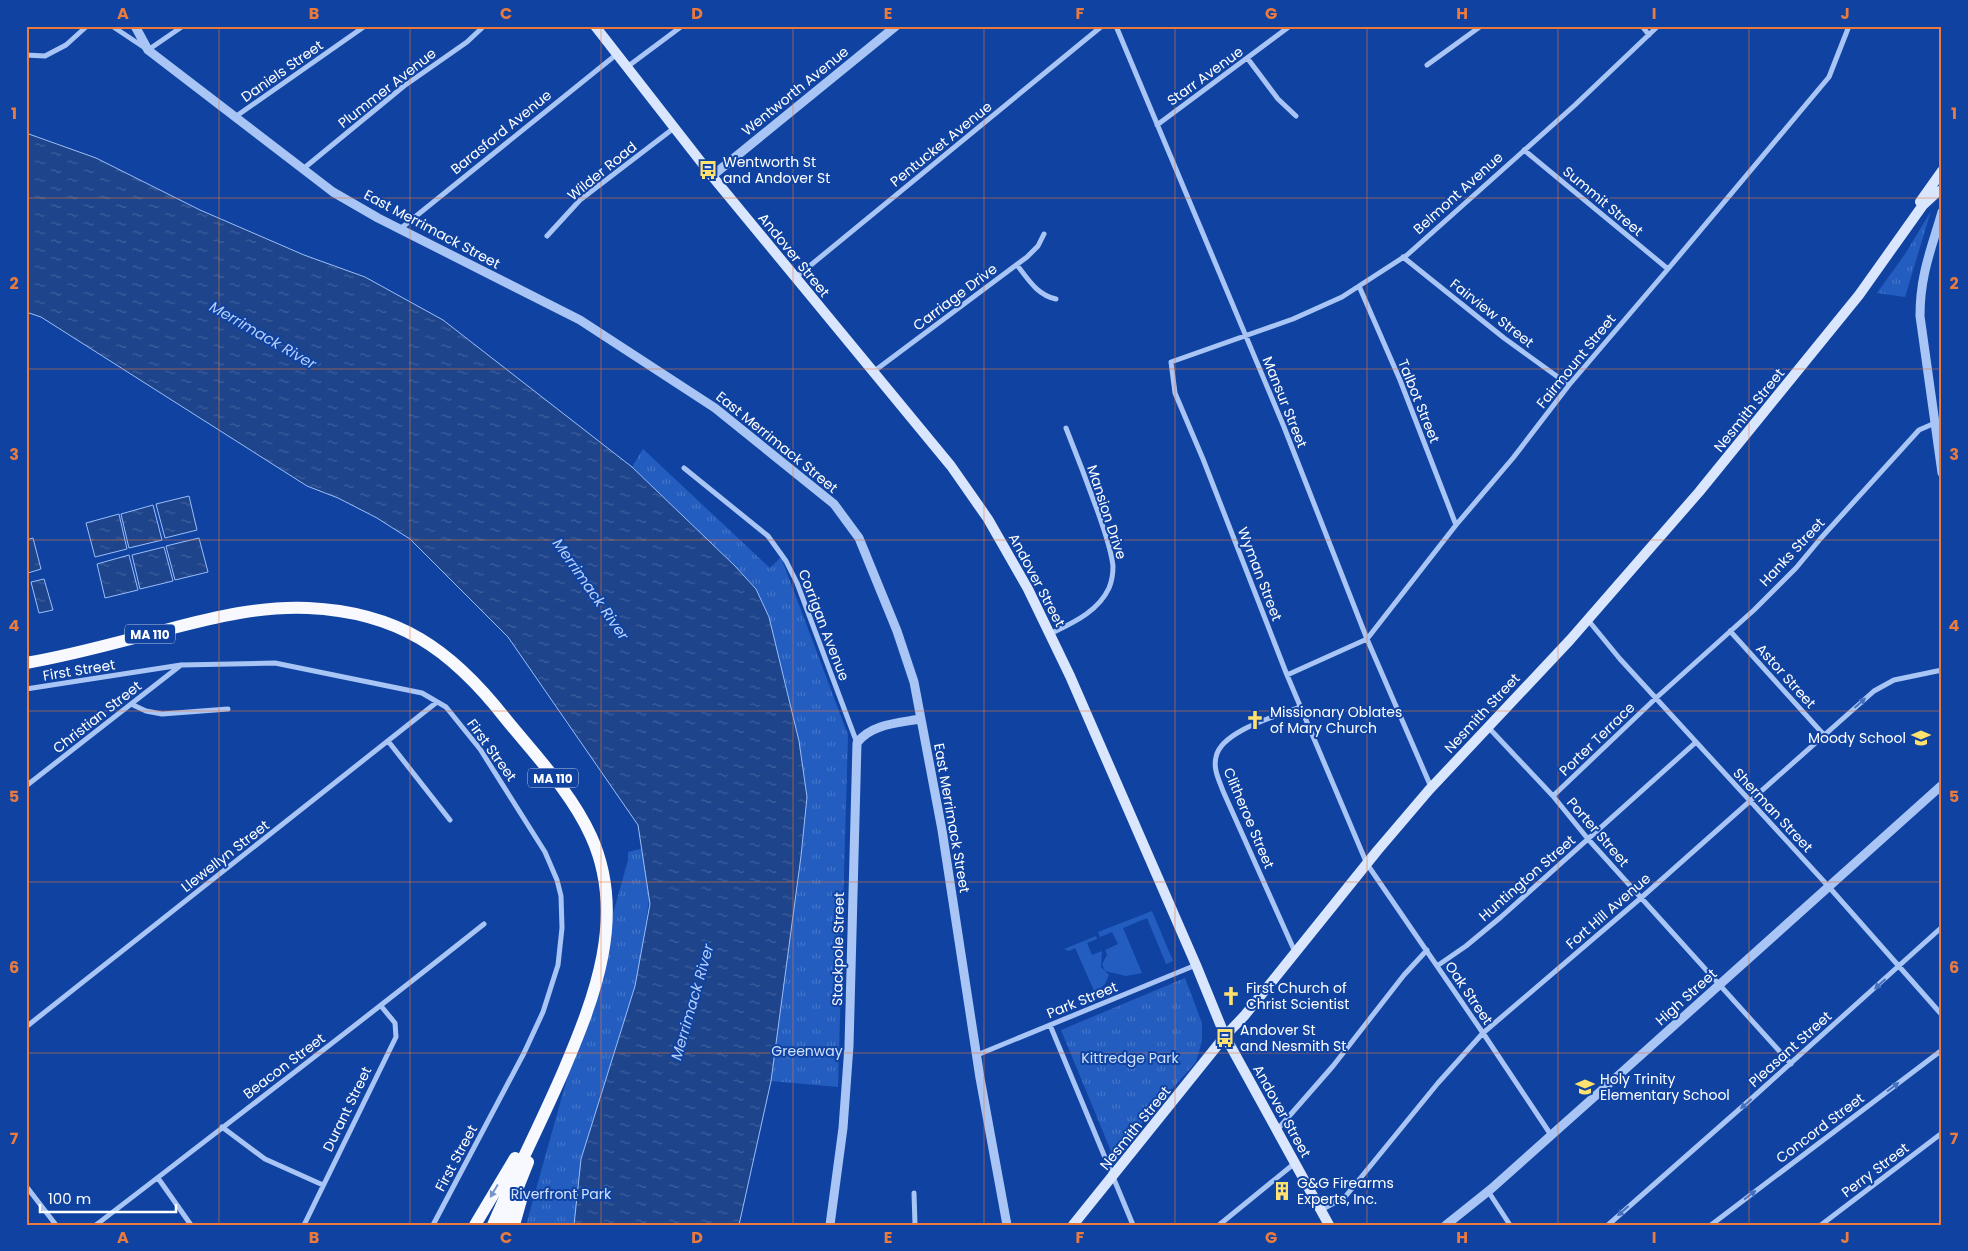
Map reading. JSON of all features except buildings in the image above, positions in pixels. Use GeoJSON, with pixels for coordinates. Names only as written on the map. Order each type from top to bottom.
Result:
{"type":"FeatureCollection","features":[{"type":"Feature","properties":{"kind":"main road","name":"Andover Street"},"geometry":{"type":"LineString","coordinates":[[595,26],[712,176],[951,466],[976,500],[1016,567],[1050,634],[1196,965],[1225,1036],[1329,1225]]}},
{"type":"Feature","properties":{"kind":"main road","name":"Nesmith Street"},"geometry":{"type":"LineString","coordinates":[[1073,1225],[1225,1036],[1245,1016],[1367,864],[1431,788],[1588,620],[1699,492],[1805,364],[1892,251],[1916,208],[1942,171]]}},
{"type":"Feature","properties":{"kind":"main road","name":"Nesmith Street"},"geometry":{"type":"LineString","coordinates":[[1910,221],[1923,205],[1942,190]]}},
{"type":"Feature","properties":{"kind":"main road","name":"MA 110"},"geometry":{"type":"LineString","coordinates":[[26,663],[221,616],[286,608],[330,610],[385,622],[418,637],[459,666],[485,693],[575,808],[592,838],[603,873],[608,910],[602,961],[587,1013],[548,1106],[514,1225]]}},
{"type":"Feature","properties":{"kind":"main road","name":"MA 110"},"geometry":{"type":"LineString","coordinates":[[475,1225],[548,1106]]}},
{"type":"Feature","properties":{"kind":"main road"},"geometry":{"type":"LineString","coordinates":[[493,1225],[511,1181],[548,1106]]}},
{"type":"Feature","properties":{"kind":"main road"},"geometry":{"type":"LineString","coordinates":[[503,1225],[521,1183],[548,1106]]}},
{"type":"Feature","properties":{"kind":"street"},"geometry":{"type":"LineString","coordinates":[[26,55],[45,56],[66,45],[87,26]]}},
{"type":"Feature","properties":{"kind":"street"},"geometry":{"type":"LineString","coordinates":[[112,26],[148,50],[183,26]]}},
{"type":"Feature","properties":{"kind":"street","name":"East Merrimack Street"},"geometry":{"type":"LineString","coordinates":[[135,26],[148,50],[333,192],[400,229],[580,320],[715,408],[834,504],[859,538],[903,645],[914,682],[942,830],[977,1055],[1007,1225]]}},
{"type":"Feature","properties":{"kind":"street","name":"Daniels Street"},"geometry":{"type":"LineString","coordinates":[[236,117],[365,26]]}},
{"type":"Feature","properties":{"kind":"street","name":"Plummer Avenue"},"geometry":{"type":"LineString","coordinates":[[303,169],[404,86],[466,42],[484,26]]}},
{"type":"Feature","properties":{"kind":"street"},"geometry":{"type":"LineString","coordinates":[[627,67],[682,26]]}},
{"type":"Feature","properties":{"kind":"street","name":"Wentworth Avenue"},"geometry":{"type":"LineString","coordinates":[[712,176],[896,26]]}},
{"type":"Feature","properties":{"kind":"street","name":"Pentucket Avenue"},"geometry":{"type":"LineString","coordinates":[[795,278],[1102,26]]}},
{"type":"Feature","properties":{"kind":"street","name":"Mansur Street"},"geometry":{"type":"LineString","coordinates":[[1116,26],[1284,427],[1367,639],[1431,788]]}},
{"type":"Feature","properties":{"kind":"street","name":"Starr Avenue"},"geometry":{"type":"LineString","coordinates":[[1157,125],[1290,26]]}},
{"type":"Feature","properties":{"kind":"street"},"geometry":{"type":"LineString","coordinates":[[1427,65],[1481,26]]}},
{"type":"Feature","properties":{"kind":"street"},"geometry":{"type":"LineString","coordinates":[[1642,26],[1649,35]]}},
{"type":"Feature","properties":{"kind":"street","name":"Belmont Avenue"},"geometry":{"type":"LineString","coordinates":[[1246,336],[1294,320],[1342,297],[1403,257],[1575,105],[1658,26]]}},
{"type":"Feature","properties":{"kind":"street","name":"Fairmount Street"},"geometry":{"type":"LineString","coordinates":[[1287,676],[1367,639],[1456,525],[1513,458],[1568,385],[1829,77],[1849,26]]}},
{"type":"Feature","properties":{"kind":"street","name":"Barasford Avenue"},"geometry":{"type":"LineString","coordinates":[[400,229],[617,54]]}},
{"type":"Feature","properties":{"kind":"street"},"geometry":{"type":"LineString","coordinates":[[1248,59],[1278,99],[1296,116]]}},
{"type":"Feature","properties":{"kind":"street","name":"Wilder Road"},"geometry":{"type":"LineString","coordinates":[[547,236],[580,200],[674,128]]}},
{"type":"Feature","properties":{"kind":"street","name":"Summit Street"},"geometry":{"type":"LineString","coordinates":[[1524,150],[1668,269]]}},
{"type":"Feature","properties":{"kind":"street"},"geometry":{"type":"LineString","coordinates":[[1942,212],[1926,260],[1920,298],[1920,316],[1939,423],[1942,473]]}},
{"type":"Feature","properties":{"kind":"street","name":"Carriage Drive"},"geometry":{"type":"LineString","coordinates":[[873,372],[1017,265],[1038,246],[1044,234]]}},
{"type":"Feature","properties":{"kind":"street","name":"Fairview Street"},"geometry":{"type":"LineString","coordinates":[[1403,257],[1504,338],[1568,385]]}},
{"type":"Feature","properties":{"kind":"street"},"geometry":{"type":"LineString","coordinates":[[1017,265],[1039,292],[1046,297],[1056,299]]}},
{"type":"Feature","properties":{"kind":"street","name":"Talbot Street"},"geometry":{"type":"LineString","coordinates":[[1359,286],[1400,380],[1456,525]]}},
{"type":"Feature","properties":{"kind":"street","name":"Wyman Street"},"geometry":{"type":"LineString","coordinates":[[1246,336],[1171,362],[1175,393],[1203,459],[1287,676],[1367,864]]}},
{"type":"Feature","properties":{"kind":"street","name":"Hanks Street"},"geometry":{"type":"LineString","coordinates":[[1656,698],[1796,568],[1919,430],[1939,423]]}},
{"type":"Feature","properties":{"kind":"street","name":"Mansion Drive"},"geometry":{"type":"LineString","coordinates":[[1050,634],[1080,619],[1102,598],[1112,579],[1113,568],[1095,503],[1066,428]]}},
{"type":"Feature","properties":{"kind":"street","name":"Corrigan Avenue"},"geometry":{"type":"LineString","coordinates":[[684,468],[768,536],[786,560],[797,583],[857,743]]}},
{"type":"Feature","properties":{"kind":"street","name":"Sherman Street"},"geometry":{"type":"LineString","coordinates":[[1588,620],[1620,659],[1829,887],[1942,1015]]}},
{"type":"Feature","properties":{"kind":"street","name":"Astor Street"},"geometry":{"type":"LineString","coordinates":[[1730,631],[1824,736]]}},
{"type":"Feature","properties":{"kind":"street","name":"First Street"},"geometry":{"type":"LineString","coordinates":[[26,689],[182,665],[275,663],[422,693],[446,707],[480,749],[528,822],[545,852],[557,880],[562,912],[558,965],[543,1012],[524,1053],[433,1225]]}},
{"type":"Feature","properties":{"kind":"street","name":"Christian Street"},"geometry":{"type":"LineString","coordinates":[[26,786],[182,665]]}},
{"type":"Feature","properties":{"kind":"street","name":"Fort Hill Avenue"},"geometry":{"type":"LineString","coordinates":[[1320,1210],[1345,1196],[1357,1183],[1438,1083],[1483,1033],[1642,897],[1874,691],[1884,684],[1901,678],[1942,670]]}},
{"type":"Feature","properties":{"kind":"street","name":"Porter Terrace"},"geometry":{"type":"LineString","coordinates":[[1553,796],[1656,698]]}},
{"type":"Feature","properties":{"kind":"street","name":"Llewellyn Street"},"geometry":{"type":"LineString","coordinates":[[26,1027],[437,702]]}},
{"type":"Feature","properties":{"kind":"street"},"geometry":{"type":"LineString","coordinates":[[131,704],[146,711],[162,714],[228,710]]}},
{"type":"Feature","properties":{"kind":"street","name":"Clitheroe Street"},"geometry":{"type":"LineString","coordinates":[[1296,952],[1223,791],[1215,769],[1215,758],[1218,750],[1229,737],[1300,706]]}},
{"type":"Feature","properties":{"kind":"street"},"geometry":{"type":"LineString","coordinates":[[857,743],[861,737],[876,728],[920,719]]}},
{"type":"Feature","properties":{"kind":"street","name":"Porter Street"},"geometry":{"type":"LineString","coordinates":[[1488,727],[1553,796],[1588,839],[1721,984],[1791,1064]]}},
{"type":"Feature","properties":{"kind":"street"},"geometry":{"type":"LineString","coordinates":[[388,741],[450,820]]}},
{"type":"Feature","properties":{"kind":"street","name":"Stackpole Street"},"geometry":{"type":"LineString","coordinates":[[830,1225],[843,1128],[849,1046],[857,743]]}},
{"type":"Feature","properties":{"kind":"street","name":"Huntington Street"},"geometry":{"type":"LineString","coordinates":[[1437,966],[1481,933],[1696,743]]}},
{"type":"Feature","properties":{"kind":"street","name":"High Street"},"geometry":{"type":"LineString","coordinates":[[1446,1225],[1488,1191],[1942,785]]}},
{"type":"Feature","properties":{"kind":"street","name":"Oak Street"},"geometry":{"type":"LineString","coordinates":[[1367,864],[1551,1135]]}},
{"type":"Feature","properties":{"kind":"street","name":"Beacon Street"},"geometry":{"type":"LineString","coordinates":[[96,1225],[381,1006],[484,924]]}},
{"type":"Feature","properties":{"kind":"street","name":"Pleasant Street"},"geometry":{"type":"LineString","coordinates":[[1608,1225],[1942,928]]}},
{"type":"Feature","properties":{"kind":"street"},"geometry":{"type":"LineString","coordinates":[[1277,1130],[1333,1066],[1404,975],[1427,950]]}},
{"type":"Feature","properties":{"kind":"street","name":"Park Street"},"geometry":{"type":"LineString","coordinates":[[977,1055],[1196,965]]}},
{"type":"Feature","properties":{"kind":"street","name":"Durant Street"},"geometry":{"type":"LineString","coordinates":[[304,1225],[396,1037],[395,1023],[381,1006]]}},
{"type":"Feature","properties":{"kind":"street"},"geometry":{"type":"LineString","coordinates":[[1050,1025],[1133,1225]]}},
{"type":"Feature","properties":{"kind":"street","name":"Concord Street"},"geometry":{"type":"LineString","coordinates":[[1711,1225],[1942,1050]]}},
{"type":"Feature","properties":{"kind":"street"},"geometry":{"type":"LineString","coordinates":[[222,1127],[264,1159],[323,1185]]}},
{"type":"Feature","properties":{"kind":"street","name":"Perry Street"},"geometry":{"type":"LineString","coordinates":[[1821,1225],[1942,1133]]}},
{"type":"Feature","properties":{"kind":"street"},"geometry":{"type":"LineString","coordinates":[[1219,1225],[1295,1163]]}},
{"type":"Feature","properties":{"kind":"street"},"geometry":{"type":"LineString","coordinates":[[158,1178],[191,1225]]}},
{"type":"Feature","properties":{"kind":"street"},"geometry":{"type":"LineString","coordinates":[[26,1186],[56,1225]]}},
{"type":"Feature","properties":{"kind":"street"},"geometry":{"type":"LineString","coordinates":[[1488,1191],[1510,1225]]}},
{"type":"Feature","properties":{"kind":"street"},"geometry":{"type":"LineString","coordinates":[[914,1193],[915,1225]]}},
{"type":"Feature","properties":{"kind":"green space"},"geometry":{"type":"Polygon","coordinates":[[[1931,211],[1905,297],[1877,293],[1905,254],[1931,211]]]}},
{"type":"Feature","properties":{"kind":"green space","name":"Greenway"},"geometry":{"type":"Polygon","coordinates":[[[643,449],[770,568],[781,557],[848,735],[838,1087],[771,1081],[807,797],[799,741],[769,617],[756,589],[735,566],[632,467],[643,449]]]}},
{"type":"Feature","properties":{"kind":"green space","name":"Riverfront Park"},"geometry":{"type":"Polygon","coordinates":[[[652,846],[654,864],[639,972],[582,1225],[526,1225],[628,860],[628,852],[652,846]]]}},
{"type":"Feature","properties":{"kind":"green space"},"geometry":{"type":"Polygon","coordinates":[[[1152,911],[1173,961],[1166,964],[1147,918],[1123,928],[1142,973],[1126,976],[1105,971],[1102,964],[1107,955],[1105,950],[1118,944],[1112,932],[1100,937],[1098,932],[1152,911]]]}},
{"type":"Feature","properties":{"kind":"green space"},"geometry":{"type":"Polygon","coordinates":[[[1096,936],[1097,939],[1087,943],[1092,955],[1102,951],[1101,967],[1109,975],[1105,984],[1095,993],[1075,948],[1069,951],[1064,949],[1096,936]]]}},
{"type":"Feature","properties":{"kind":"green space","name":"Kittredge Park"},"geometry":{"type":"Polygon","coordinates":[[[1185,978],[1202,1023],[1202,1041],[1196,1062],[1113,1156],[1061,1030],[1185,978]]]}},
{"type":"Feature","properties":{"kind":"water","name":"Merrimack River"},"geometry":{"type":"Polygon","coordinates":[[[26,133],[96,158],[200,210],[304,255],[365,277],[443,320],[632,467],[735,566],[756,589],[769,617],[799,741],[807,797],[771,1081],[739,1225],[574,1225],[581,1159],[635,986],[650,904],[638,825],[508,637],[410,539],[377,518],[338,498],[307,486],[41,317],[26,312],[26,133]]]}},
{"type":"Feature","properties":{"kind":"water"},"geometry":{"type":"Polygon","coordinates":[[[189,496],[197,530],[165,538],[156,504],[189,496]]]}},
{"type":"Feature","properties":{"kind":"water"},"geometry":{"type":"Polygon","coordinates":[[[153,505],[162,540],[129,548],[121,514],[153,505]]]}},
{"type":"Feature","properties":{"kind":"water"},"geometry":{"type":"Polygon","coordinates":[[[119,514],[127,549],[95,557],[86,523],[119,514]]]}},
{"type":"Feature","properties":{"kind":"water"},"geometry":{"type":"Polygon","coordinates":[[[33,538],[41,569],[28,573],[26,540],[33,538]]]}},
{"type":"Feature","properties":{"kind":"water"},"geometry":{"type":"Polygon","coordinates":[[[199,538],[208,572],[175,580],[166,546],[199,538]]]}},
{"type":"Feature","properties":{"kind":"water"},"geometry":{"type":"Polygon","coordinates":[[[164,547],[173,581],[140,589],[132,555],[164,547]]]}},
{"type":"Feature","properties":{"kind":"water"},"geometry":{"type":"Polygon","coordinates":[[[129,555],[138,590],[105,598],[97,564],[129,555]]]}},
{"type":"Feature","properties":{"kind":"water"},"geometry":{"type":"Polygon","coordinates":[[[44,579],[53,610],[39,613],[31,582],[44,579]]]}},
{"type":"Feature","properties":{"kind":"place","name":"Wentworth St and Andover St"},"geometry":{"type":"Point","coordinates":[708,170]}},
{"type":"Feature","properties":{"kind":"place","name":"Missionary Oblates of Mary Church"},"geometry":{"type":"Point","coordinates":[1255,720]}},
{"type":"Feature","properties":{"kind":"place","name":"Moody School"},"geometry":{"type":"Point","coordinates":[1921,738]}},
{"type":"Feature","properties":{"kind":"place","name":"First Church of Christ Scientist"},"geometry":{"type":"Point","coordinates":[1231,996]}},
{"type":"Feature","properties":{"kind":"place","name":"Andover St and Nesmith St"},"geometry":{"type":"Point","coordinates":[1225,1038]}},
{"type":"Feature","properties":{"kind":"place","name":"Holy Trinity Elementary School"},"geometry":{"type":"Point","coordinates":[1585,1087]}},
{"type":"Feature","properties":{"kind":"place","name":"G&G Firearms Experts, Inc."},"geometry":{"type":"Point","coordinates":[1282,1191]}}]}
